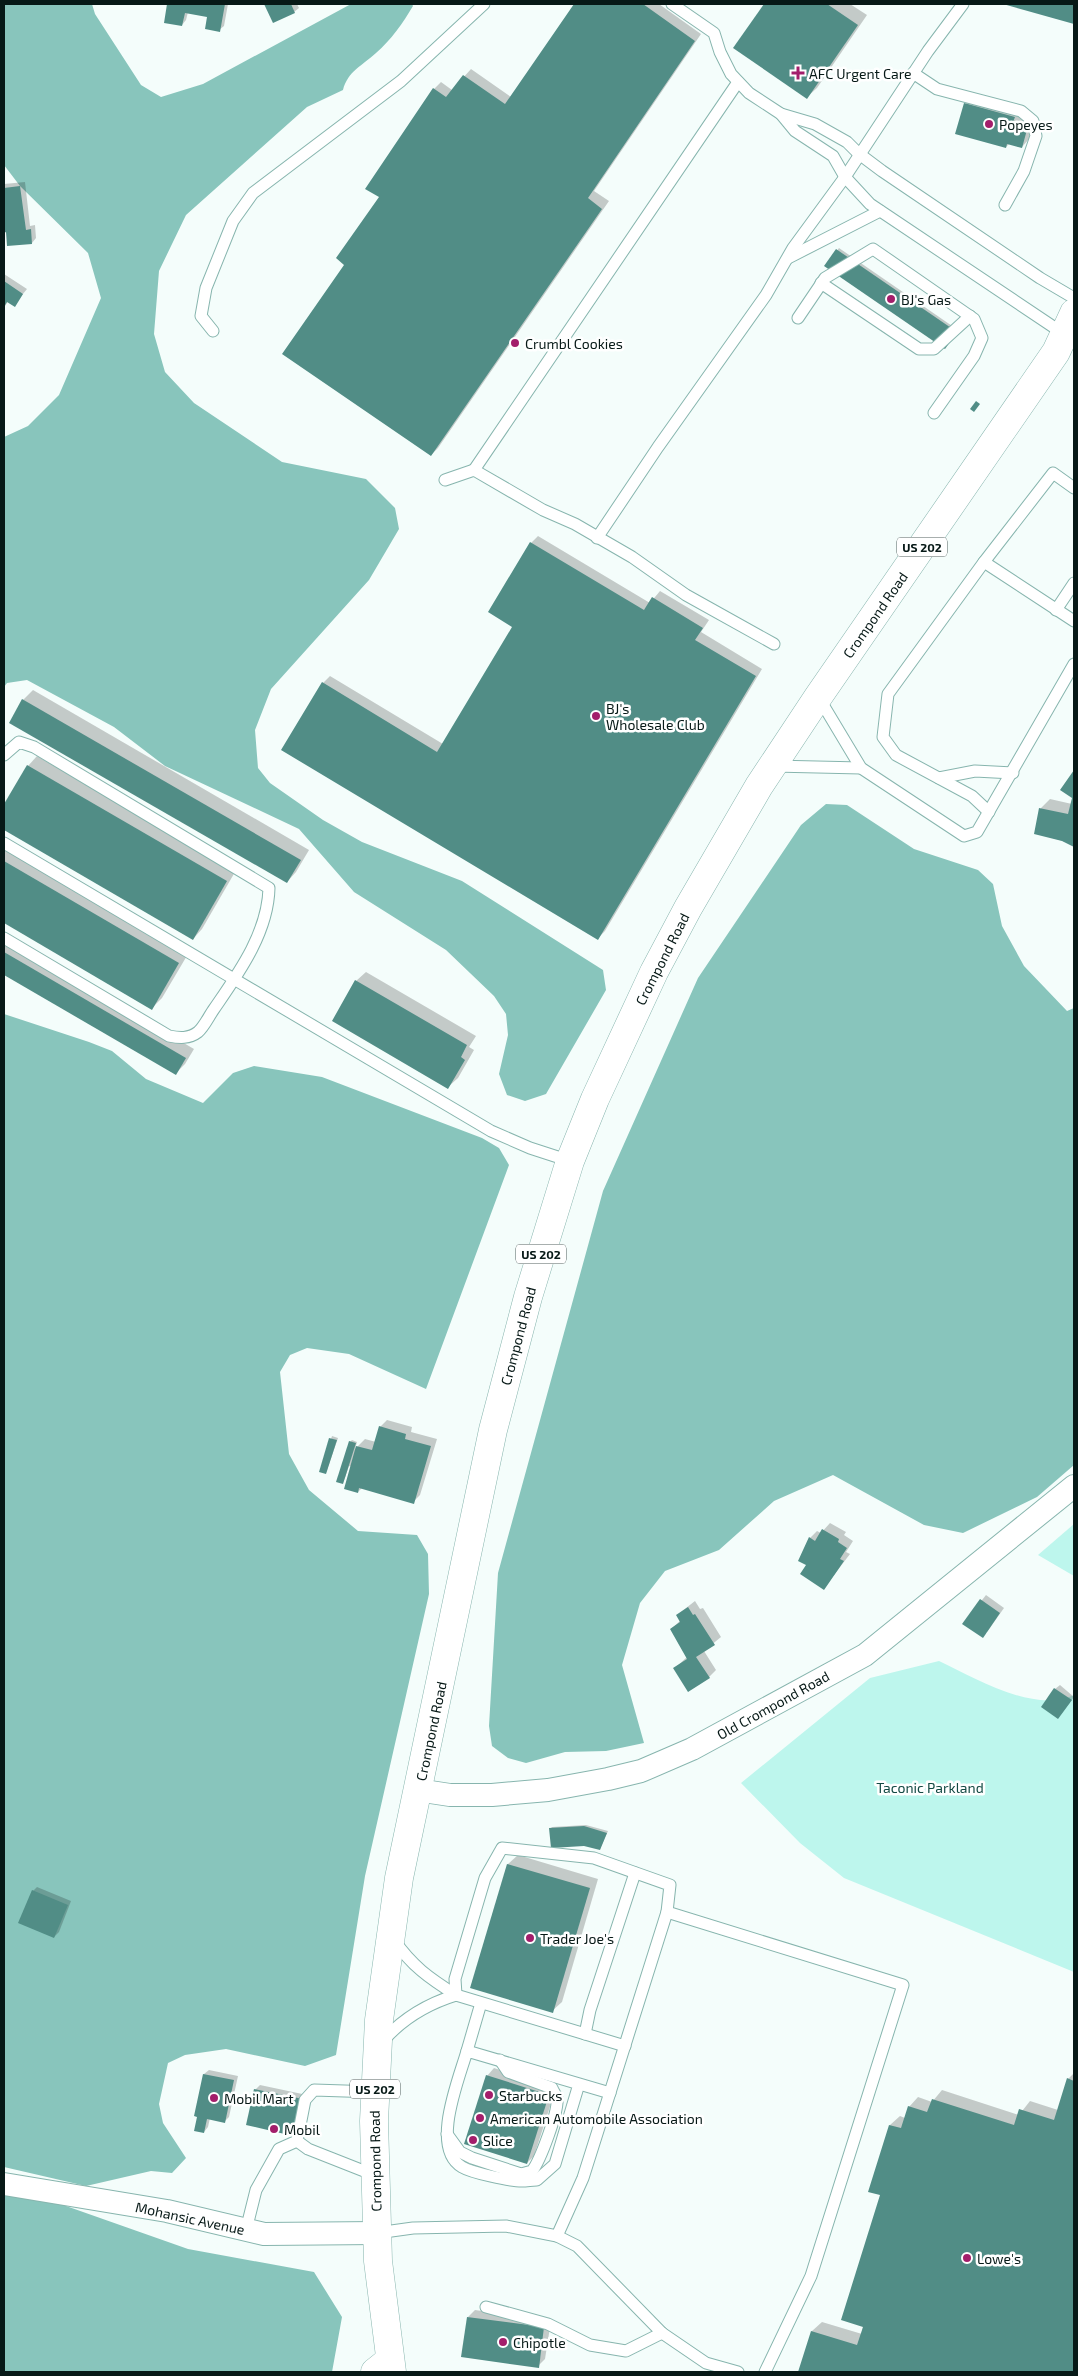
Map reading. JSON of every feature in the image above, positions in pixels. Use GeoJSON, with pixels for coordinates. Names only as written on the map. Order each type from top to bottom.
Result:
{"type":"FeatureCollection","features":[{"type":"Feature","properties":{"kind":"highway","name":"Crompond Road"},"geometry":{"type":"LineString","coordinates":[[386,2368],[374,2175],[375,2092],[377,2048],[399,1878],[494,1430],[531,1288],[570,1161],[595,1099],[654,972],[688,908],[771,766],[1046,368],[1069,324]]}},
{"type":"Feature","properties":{"kind":"street","name":"Old Crompond Road"},"geometry":{"type":"LineString","coordinates":[[417,1790],[450,1794],[492,1795],[548,1790],[641,1771],[692,1749],[865,1655],[1074,1486]]}},
{"type":"Feature","properties":{"kind":"street","name":"Mohansic Avenue"},"geometry":{"type":"LineString","coordinates":[[4,2184],[167,2211],[264,2234],[377,2233]]}},
{"type":"Feature","properties":{"kind":"lane"},"geometry":{"type":"LineString","coordinates":[[213,330],[200,316],[206,288],[233,221],[253,193],[401,81],[484,4]]}},
{"type":"Feature","properties":{"kind":"lane"},"geometry":{"type":"LineString","coordinates":[[672,4],[714,33],[720,52],[731,74],[749,93],[782,114],[814,124],[848,142],[858,153],[1036,275],[1074,298]]}},
{"type":"Feature","properties":{"kind":"lane"},"geometry":{"type":"LineString","coordinates":[[597,538],[658,447],[766,295],[788,258],[845,177],[858,153],[963,4]]}},
{"type":"Feature","properties":{"kind":"lane"},"geometry":{"type":"LineString","coordinates":[[913,73],[937,89],[1021,111],[1033,120],[1036,136],[1024,170],[1005,205]]}},
{"type":"Feature","properties":{"kind":"lane"},"geometry":{"type":"LineString","coordinates":[[445,480],[474,470],[738,82]]}},
{"type":"Feature","properties":{"kind":"lane"},"geometry":{"type":"LineString","coordinates":[[782,114],[794,131],[833,156],[845,177],[870,204],[1069,324]]}},
{"type":"Feature","properties":{"kind":"lane"},"geometry":{"type":"LineString","coordinates":[[788,258],[880,211]]}},
{"type":"Feature","properties":{"kind":"lane"},"geometry":{"type":"LineString","coordinates":[[798,318],[825,278],[873,249],[970,316],[974,319],[982,338],[974,356],[934,413]]}},
{"type":"Feature","properties":{"kind":"lane"},"geometry":{"type":"LineString","coordinates":[[821,283],[919,349],[934,349],[970,316]]}},
{"type":"Feature","properties":{"kind":"lane"},"geometry":{"type":"LineString","coordinates":[[474,470],[543,510],[575,524],[632,557],[686,595],[774,644]]}},
{"type":"Feature","properties":{"kind":"lane"},"geometry":{"type":"LineString","coordinates":[[989,812],[972,796],[896,755],[883,738],[888,694],[984,562],[1052,473],[1074,488]]}},
{"type":"Feature","properties":{"kind":"lane"},"geometry":{"type":"LineString","coordinates":[[984,562],[1074,620]]}},
{"type":"Feature","properties":{"kind":"lane"},"geometry":{"type":"LineString","coordinates":[[1056,610],[1074,583]]}},
{"type":"Feature","properties":{"kind":"lane"},"geometry":{"type":"LineString","coordinates":[[818,697],[861,768],[964,836],[978,832],[1074,664]]}},
{"type":"Feature","properties":{"kind":"lane"},"geometry":{"type":"LineString","coordinates":[[4,755],[18,742],[34,748],[269,888],[269,907],[262,927],[235,979],[198,1032],[183,1038],[169,1036],[4,938]]}},
{"type":"Feature","properties":{"kind":"lane"},"geometry":{"type":"LineString","coordinates":[[771,766],[861,768]]}},
{"type":"Feature","properties":{"kind":"lane"},"geometry":{"type":"LineString","coordinates":[[940,778],[975,771],[1013,773]]}},
{"type":"Feature","properties":{"kind":"lane"},"geometry":{"type":"LineString","coordinates":[[4,843],[491,1131],[530,1148],[570,1161]]}},
{"type":"Feature","properties":{"kind":"lane"},"geometry":{"type":"LineString","coordinates":[[456,1995],[455,1979],[485,1878],[502,1848],[594,1858],[670,1885],[667,1912],[583,2178],[557,2236]]}},
{"type":"Feature","properties":{"kind":"lane"},"geometry":{"type":"LineString","coordinates":[[585,2034],[590,2010],[635,1872]]}},
{"type":"Feature","properties":{"kind":"lane"},"geometry":{"type":"LineString","coordinates":[[667,1912],[903,1985],[811,2276],[764,2372]]}},
{"type":"Feature","properties":{"kind":"lane"},"geometry":{"type":"LineString","coordinates":[[391,1936],[408,1960],[432,1980],[456,1995],[624,2046]]}},
{"type":"Feature","properties":{"kind":"lane"},"geometry":{"type":"LineString","coordinates":[[377,2048],[405,2019],[435,2001],[456,1995]]}},
{"type":"Feature","properties":{"kind":"lane"},"geometry":{"type":"LineString","coordinates":[[480,2003],[446,2133],[452,2158],[461,2167],[520,2181],[537,2180],[554,2164],[579,2084]]}},
{"type":"Feature","properties":{"kind":"lane"},"geometry":{"type":"LineString","coordinates":[[466,2051],[610,2093]]}},
{"type":"Feature","properties":{"kind":"lane"},"geometry":{"type":"LineString","coordinates":[[446,2133],[453,2139],[460,2152],[472,2158],[521,2174],[532,2171],[539,2162],[557,2108],[557,2098],[552,2088],[508,2072],[500,2060]]}},
{"type":"Feature","properties":{"kind":"lane"},"geometry":{"type":"LineString","coordinates":[[297,2140],[305,2100],[314,2090],[375,2092]]}},
{"type":"Feature","properties":{"kind":"lane"},"geometry":{"type":"LineString","coordinates":[[297,2140],[308,2149],[374,2175]]}},
{"type":"Feature","properties":{"kind":"lane"},"geometry":{"type":"LineString","coordinates":[[246,2230],[256,2190],[279,2149],[297,2140]]}},
{"type":"Feature","properties":{"kind":"lane"},"geometry":{"type":"LineString","coordinates":[[377,2233],[413,2228],[506,2226],[557,2236],[577,2246],[662,2333],[706,2362],[738,2372]]}},
{"type":"Feature","properties":{"kind":"lane"},"geometry":{"type":"LineString","coordinates":[[486,2307],[548,2324],[590,2345],[617,2349],[626,2350],[662,2333]]}},
{"type":"Feature","properties":{"kind":"green space"},"geometry":{"type":"Polygon","coordinates":[[[1074,1524],[1074,1576],[1038,1555],[1074,1524]]]}},
{"type":"Feature","properties":{"kind":"green space","name":"Taconic Parkland"},"geometry":{"type":"Polygon","coordinates":[[[939,1661],[1005,1692],[1023,1697],[1058,1700],[1074,1695],[1074,1972],[844,1878],[800,1843],[741,1783],[870,1678],[939,1661]]]}},
{"type":"Feature","properties":{"kind":"shaded area"},"geometry":{"type":"Polygon","coordinates":[[[4,4],[92,4],[95,14],[141,85],[161,97],[203,84],[351,4],[412,4],[413,6],[387,43],[352,73],[345,83],[343,90],[307,107],[186,215],[159,271],[154,334],[165,372],[194,403],[282,462],[366,479],[395,508],[399,529],[369,580],[271,689],[255,730],[258,768],[270,783],[323,820],[362,842],[462,881],[603,970],[606,990],[546,1094],[525,1101],[507,1095],[499,1074],[508,1035],[506,1014],[494,996],[446,950],[354,892],[299,829],[165,766],[114,727],[27,680],[7,683],[4,687],[4,437],[28,426],[59,395],[101,298],[88,253],[20,186],[4,165],[4,4]]]}},
{"type":"Feature","properties":{"kind":"shaded area"},"geometry":{"type":"Polygon","coordinates":[[[826,804],[847,805],[914,849],[978,870],[993,884],[1002,926],[1024,966],[1067,1011],[1074,1008],[1074,1465],[1037,1497],[963,1533],[924,1525],[833,1475],[774,1501],[719,1550],[665,1571],[640,1603],[622,1665],[644,1743],[606,1751],[565,1752],[526,1763],[508,1758],[492,1746],[489,1726],[498,1573],[603,1191],[698,978],[801,825],[826,804]]]}},
{"type":"Feature","properties":{"kind":"shaded area"},"geometry":{"type":"Polygon","coordinates":[[[4,1014],[112,1051],[146,1079],[203,1103],[233,1073],[254,1066],[322,1077],[482,1138],[499,1148],[509,1165],[426,1389],[349,1354],[307,1348],[290,1355],[280,1372],[289,1454],[309,1490],[358,1531],[417,1535],[428,1554],[429,1594],[365,1876],[336,2055],[305,2066],[226,2049],[185,2055],[168,2063],[159,2104],[163,2123],[186,2158],[172,2173],[151,2171],[86,2186],[4,2167],[4,1014]]]}},
{"type":"Feature","properties":{"kind":"shaded area"},"geometry":{"type":"Polygon","coordinates":[[[4,2191],[49,2200],[188,2249],[314,2272],[342,2317],[332,2372],[4,2372],[4,2191]]]}},
{"type":"Feature","properties":{"kind":"building"},"geometry":{"type":"Polygon","coordinates":[[[167,4],[225,4],[220,32],[205,29],[207,17],[185,13],[182,26],[164,23],[167,4]]]}},
{"type":"Feature","properties":{"kind":"building"},"geometry":{"type":"Polygon","coordinates":[[[264,4],[291,4],[295,13],[273,23],[264,4]]]}},
{"type":"Feature","properties":{"kind":"building"},"geometry":{"type":"Polygon","coordinates":[[[574,4],[643,4],[695,41],[588,198],[602,209],[431,456],[282,354],[344,265],[336,258],[379,197],[365,189],[433,88],[446,97],[463,75],[505,104],[574,4]]]}},
{"type":"Feature","properties":{"kind":"building","name":"AFC Urgent Care"},"geometry":{"type":"Polygon","coordinates":[[[764,4],[827,4],[858,25],[807,99],[733,48],[764,4]]]}},
{"type":"Feature","properties":{"kind":"building"},"geometry":{"type":"Polygon","coordinates":[[[1003,4],[1074,4],[1074,24],[1003,4]]]}},
{"type":"Feature","properties":{"kind":"building","name":"Popeyes"},"geometry":{"type":"Polygon","coordinates":[[[964,103],[1015,117],[1013,122],[1028,126],[1022,148],[1007,144],[1006,148],[955,134],[964,103]]]}},
{"type":"Feature","properties":{"kind":"building"},"geometry":{"type":"Polygon","coordinates":[[[20,186],[26,230],[31,229],[32,244],[7,246],[6,232],[4,233],[4,188],[20,186]]]}},
{"type":"Feature","properties":{"kind":"building","name":"BJ's Gas"},"geometry":{"type":"Polygon","coordinates":[[[836,249],[957,332],[945,349],[824,266],[836,249]]]}},
{"type":"Feature","properties":{"kind":"building"},"geometry":{"type":"Polygon","coordinates":[[[4,281],[23,294],[15,307],[7,302],[4,307],[4,281]]]}},
{"type":"Feature","properties":{"kind":"building"},"geometry":{"type":"Polygon","coordinates":[[[976,401],[980,404],[974,412],[970,409],[976,401]]]}},
{"type":"Feature","properties":{"kind":"building","name":"BJ's Wholesale Club"},"geometry":{"type":"Polygon","coordinates":[[[530,542],[644,610],[652,597],[703,628],[695,640],[756,676],[598,940],[281,750],[322,682],[437,752],[512,627],[488,612],[530,542]]]}},
{"type":"Feature","properties":{"kind":"building"},"geometry":{"type":"Polygon","coordinates":[[[22,699],[301,860],[287,883],[9,723],[22,699]]]}},
{"type":"Feature","properties":{"kind":"building"},"geometry":{"type":"Polygon","coordinates":[[[27,765],[227,881],[193,940],[4,830],[4,804],[27,765]]]}},
{"type":"Feature","properties":{"kind":"building"},"geometry":{"type":"Polygon","coordinates":[[[1074,770],[1074,847],[1062,841],[1034,834],[1039,808],[1068,814],[1072,798],[1060,790],[1074,770]]]}},
{"type":"Feature","properties":{"kind":"building"},"geometry":{"type":"Polygon","coordinates":[[[4,861],[179,963],[152,1010],[4,923],[4,861]]]}},
{"type":"Feature","properties":{"kind":"building"},"geometry":{"type":"Polygon","coordinates":[[[4,952],[186,1058],[176,1075],[4,975],[4,952]]]}},
{"type":"Feature","properties":{"kind":"building"},"geometry":{"type":"Polygon","coordinates":[[[355,980],[467,1045],[461,1057],[465,1060],[448,1089],[332,1021],[355,980]]]}},
{"type":"Feature","properties":{"kind":"building"},"geometry":{"type":"Polygon","coordinates":[[[379,1426],[406,1434],[405,1439],[431,1446],[414,1504],[359,1488],[358,1493],[344,1489],[356,1446],[372,1450],[379,1426]]]}},
{"type":"Feature","properties":{"kind":"building"},"geometry":{"type":"Polygon","coordinates":[[[329,1438],[337,1440],[326,1474],[319,1472],[329,1438]]]}},
{"type":"Feature","properties":{"kind":"building"},"geometry":{"type":"Polygon","coordinates":[[[349,1441],[356,1443],[343,1484],[336,1482],[349,1441]]]}},
{"type":"Feature","properties":{"kind":"building"},"geometry":{"type":"Polygon","coordinates":[[[822,1529],[839,1539],[838,1542],[847,1548],[840,1559],[844,1561],[824,1590],[800,1574],[806,1565],[798,1561],[809,1537],[815,1541],[822,1529]]]}},
{"type":"Feature","properties":{"kind":"building"},"geometry":{"type":"Polygon","coordinates":[[[980,1599],[1000,1613],[983,1638],[962,1624],[980,1599]]]}},
{"type":"Feature","properties":{"kind":"building"},"geometry":{"type":"Polygon","coordinates":[[[688,1607],[693,1615],[695,1614],[715,1645],[696,1657],[710,1678],[688,1692],[673,1668],[687,1659],[670,1629],[680,1622],[676,1615],[688,1607]]]}},
{"type":"Feature","properties":{"kind":"building"},"geometry":{"type":"Polygon","coordinates":[[[1054,1688],[1072,1700],[1058,1719],[1041,1707],[1054,1688]]]}},
{"type":"Feature","properties":{"kind":"building"},"geometry":{"type":"Polygon","coordinates":[[[584,1826],[607,1833],[600,1850],[584,1846],[551,1848],[549,1828],[584,1826]]]}},
{"type":"Feature","properties":{"kind":"building","name":"Trader Joe's"},"geometry":{"type":"Polygon","coordinates":[[[507,1864],[590,1888],[553,2013],[470,1988],[507,1864]]]}},
{"type":"Feature","properties":{"kind":"building"},"geometry":{"type":"Polygon","coordinates":[[[32,1890],[68,1905],[54,1938],[18,1923],[32,1890]]]}},
{"type":"Feature","properties":{"kind":"building","name":"Mobil Mart"},"geometry":{"type":"Polygon","coordinates":[[[203,2074],[234,2080],[225,2123],[207,2119],[204,2133],[194,2131],[197,2117],[194,2116],[203,2074]]]}},
{"type":"Feature","properties":{"kind":"building"},"geometry":{"type":"Polygon","coordinates":[[[486,2075],[549,2095],[527,2164],[464,2144],[486,2075]]]}},
{"type":"Feature","properties":{"kind":"building","name":"Lowe's"},"geometry":{"type":"Polygon","coordinates":[[[1067,2078],[1074,2081],[1074,2372],[798,2372],[811,2331],[857,2345],[863,2327],[841,2320],[880,2195],[868,2192],[889,2125],[901,2128],[908,2106],[927,2112],[932,2099],[1014,2125],[1019,2109],[1054,2120],[1067,2078]]]}},
{"type":"Feature","properties":{"kind":"building"},"geometry":{"type":"Polygon","coordinates":[[[254,2089],[303,2099],[293,2136],[246,2125],[254,2089]]]}},
{"type":"Feature","properties":{"kind":"building","name":"Chipotle"},"geometry":{"type":"Polygon","coordinates":[[[467,2317],[544,2327],[539,2368],[461,2357],[467,2317]]]}},
{"type":"Feature","properties":{"kind":"place","name":"AFC Urgent Care"},"geometry":{"type":"Point","coordinates":[798,73]}},
{"type":"Feature","properties":{"kind":"place","name":"Popeyes"},"geometry":{"type":"Point","coordinates":[989,124]}},
{"type":"Feature","properties":{"kind":"place","name":"BJ's Gas"},"geometry":{"type":"Point","coordinates":[891,299]}},
{"type":"Feature","properties":{"kind":"place","name":"Crumbl Cookies"},"geometry":{"type":"Point","coordinates":[515,343]}},
{"type":"Feature","properties":{"kind":"place","name":"BJ's Wholesale Club"},"geometry":{"type":"Point","coordinates":[596,716]}},
{"type":"Feature","properties":{"kind":"place","name":"Trader Joe's"},"geometry":{"type":"Point","coordinates":[530,1938]}},
{"type":"Feature","properties":{"kind":"place","name":"Starbucks"},"geometry":{"type":"Point","coordinates":[489,2095]}},
{"type":"Feature","properties":{"kind":"place","name":"Mobil Mart"},"geometry":{"type":"Point","coordinates":[214,2098]}},
{"type":"Feature","properties":{"kind":"place","name":"American Automobile Association"},"geometry":{"type":"Point","coordinates":[480,2118]}},
{"type":"Feature","properties":{"kind":"place","name":"Mobil"},"geometry":{"type":"Point","coordinates":[274,2129]}},
{"type":"Feature","properties":{"kind":"place","name":"Slice"},"geometry":{"type":"Point","coordinates":[473,2140]}},
{"type":"Feature","properties":{"kind":"place","name":"Lowe's"},"geometry":{"type":"Point","coordinates":[967,2258]}},
{"type":"Feature","properties":{"kind":"place","name":"Chipotle"},"geometry":{"type":"Point","coordinates":[503,2342]}}]}
